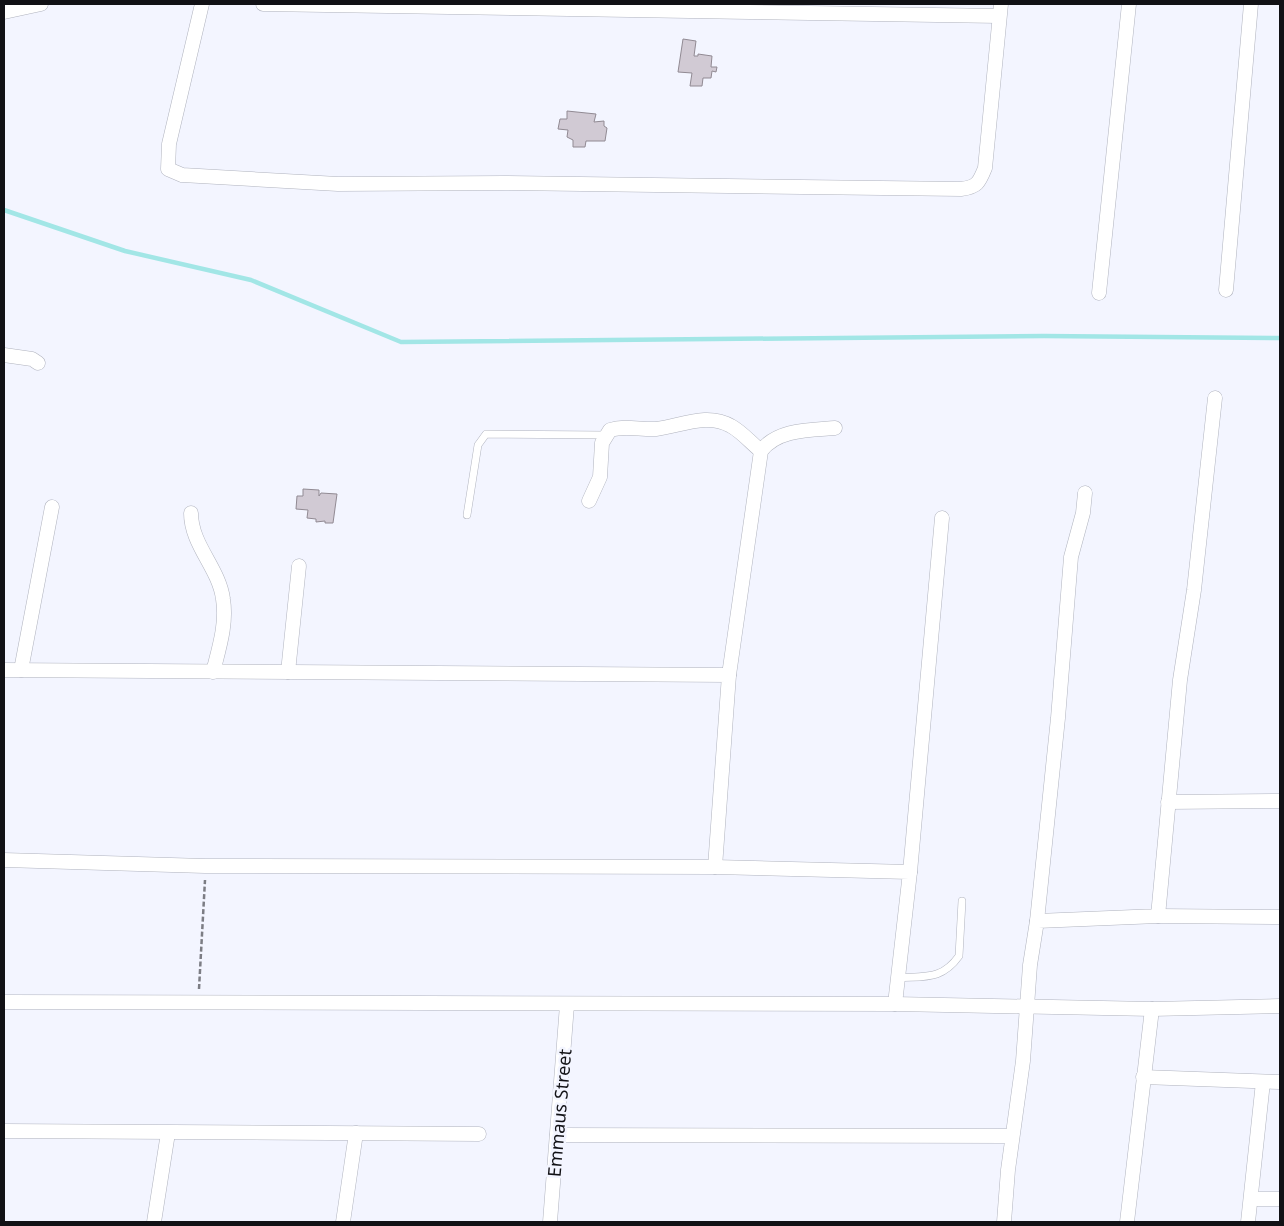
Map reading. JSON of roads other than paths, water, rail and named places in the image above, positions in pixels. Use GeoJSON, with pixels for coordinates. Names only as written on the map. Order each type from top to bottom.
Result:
{"type":"FeatureCollection","features":[{"type":"Feature","properties":{"kind":"street"},"geometry":{"type":"LineString","coordinates":[[4,12],[41,4]]}},
{"type":"Feature","properties":{"kind":"street"},"geometry":{"type":"LineString","coordinates":[[202,4],[168,144],[168,169],[182,175],[338,184],[505,183],[826,188],[975,187],[980,182],[985,168],[1000,10],[263,4]]}},
{"type":"Feature","properties":{"kind":"street"},"geometry":{"type":"LineString","coordinates":[[1100,293],[1130,4]]}},
{"type":"Feature","properties":{"kind":"street"},"geometry":{"type":"LineString","coordinates":[[1226,290],[1251,4]]}},
{"type":"Feature","properties":{"kind":"street"},"geometry":{"type":"LineString","coordinates":[[4,355],[32,359],[38,363]]}},
{"type":"Feature","properties":{"kind":"street"},"geometry":{"type":"LineString","coordinates":[[1158,916],[1180,680],[1194,590],[1215,398]]}},
{"type":"Feature","properties":{"kind":"street"},"geometry":{"type":"LineString","coordinates":[[589,501],[600,477],[602,443],[606,435],[617,428],[658,429],[699,421],[719,421],[739,432],[760,451]]}},
{"type":"Feature","properties":{"kind":"street"},"geometry":{"type":"LineString","coordinates":[[715,867],[729,676],[760,451],[775,437],[808,430],[835,428]]}},
{"type":"Feature","properties":{"kind":"street"},"geometry":{"type":"LineString","coordinates":[[1004,1222],[1012,1136],[1023,1061],[1058,718],[1071,557],[1083,513],[1084,493]]}},
{"type":"Feature","properties":{"kind":"street"},"geometry":{"type":"LineString","coordinates":[[21,670],[52,508]]}},
{"type":"Feature","properties":{"kind":"street"},"geometry":{"type":"LineString","coordinates":[[191,513],[194,536],[224,598],[223,630],[213,672]]}},
{"type":"Feature","properties":{"kind":"street"},"geometry":{"type":"LineString","coordinates":[[895,1004],[910,872],[942,518]]}},
{"type":"Feature","properties":{"kind":"street"},"geometry":{"type":"LineString","coordinates":[[288,672],[299,566]]}},
{"type":"Feature","properties":{"kind":"street"},"geometry":{"type":"LineString","coordinates":[[4,670],[729,676]]}},
{"type":"Feature","properties":{"kind":"street"},"geometry":{"type":"LineString","coordinates":[[1168,802],[1280,801]]}},
{"type":"Feature","properties":{"kind":"street"},"geometry":{"type":"LineString","coordinates":[[4,860],[205,866],[715,867],[910,872]]}},
{"type":"Feature","properties":{"kind":"street"},"geometry":{"type":"LineString","coordinates":[[1036,921],[1158,916],[1280,917]]}},
{"type":"Feature","properties":{"kind":"street"},"geometry":{"type":"LineString","coordinates":[[4,1002],[567,1005],[895,1004],[1152,1009],[1280,1006]]}},
{"type":"Feature","properties":{"kind":"street","name":"Emmaus Street"},"geometry":{"type":"LineString","coordinates":[[550,1222],[567,1005]]}},
{"type":"Feature","properties":{"kind":"street"},"geometry":{"type":"LineString","coordinates":[[1127,1222],[1152,1009]]}},
{"type":"Feature","properties":{"kind":"street"},"geometry":{"type":"LineString","coordinates":[[1143,1077],[1280,1082]]}},
{"type":"Feature","properties":{"kind":"street"},"geometry":{"type":"LineString","coordinates":[[1248,1222],[1263,1082]]}},
{"type":"Feature","properties":{"kind":"street"},"geometry":{"type":"LineString","coordinates":[[4,1132],[479,1134]]}},
{"type":"Feature","properties":{"kind":"street"},"geometry":{"type":"LineString","coordinates":[[154,1222],[168,1132]]}},
{"type":"Feature","properties":{"kind":"street"},"geometry":{"type":"LineString","coordinates":[[343,1222],[356,1133]]}},
{"type":"Feature","properties":{"kind":"street"},"geometry":{"type":"LineString","coordinates":[[557,1135],[1012,1136]]}},
{"type":"Feature","properties":{"kind":"street"},"geometry":{"type":"LineString","coordinates":[[1251,1199],[1280,1199]]}},
{"type":"Feature","properties":{"kind":"lane"},"geometry":{"type":"LineString","coordinates":[[467,515],[478,445],[486,434],[606,435]]}},
{"type":"Feature","properties":{"kind":"lane"},"geometry":{"type":"LineString","coordinates":[[898,978],[935,976],[947,970],[954,963],[959,956],[962,901]]}},
{"type":"Feature","properties":{"kind":"waterway"},"geometry":{"type":"LineString","coordinates":[[4,210],[125,251],[251,280],[401,342],[1044,336],[1280,338]]}}]}
